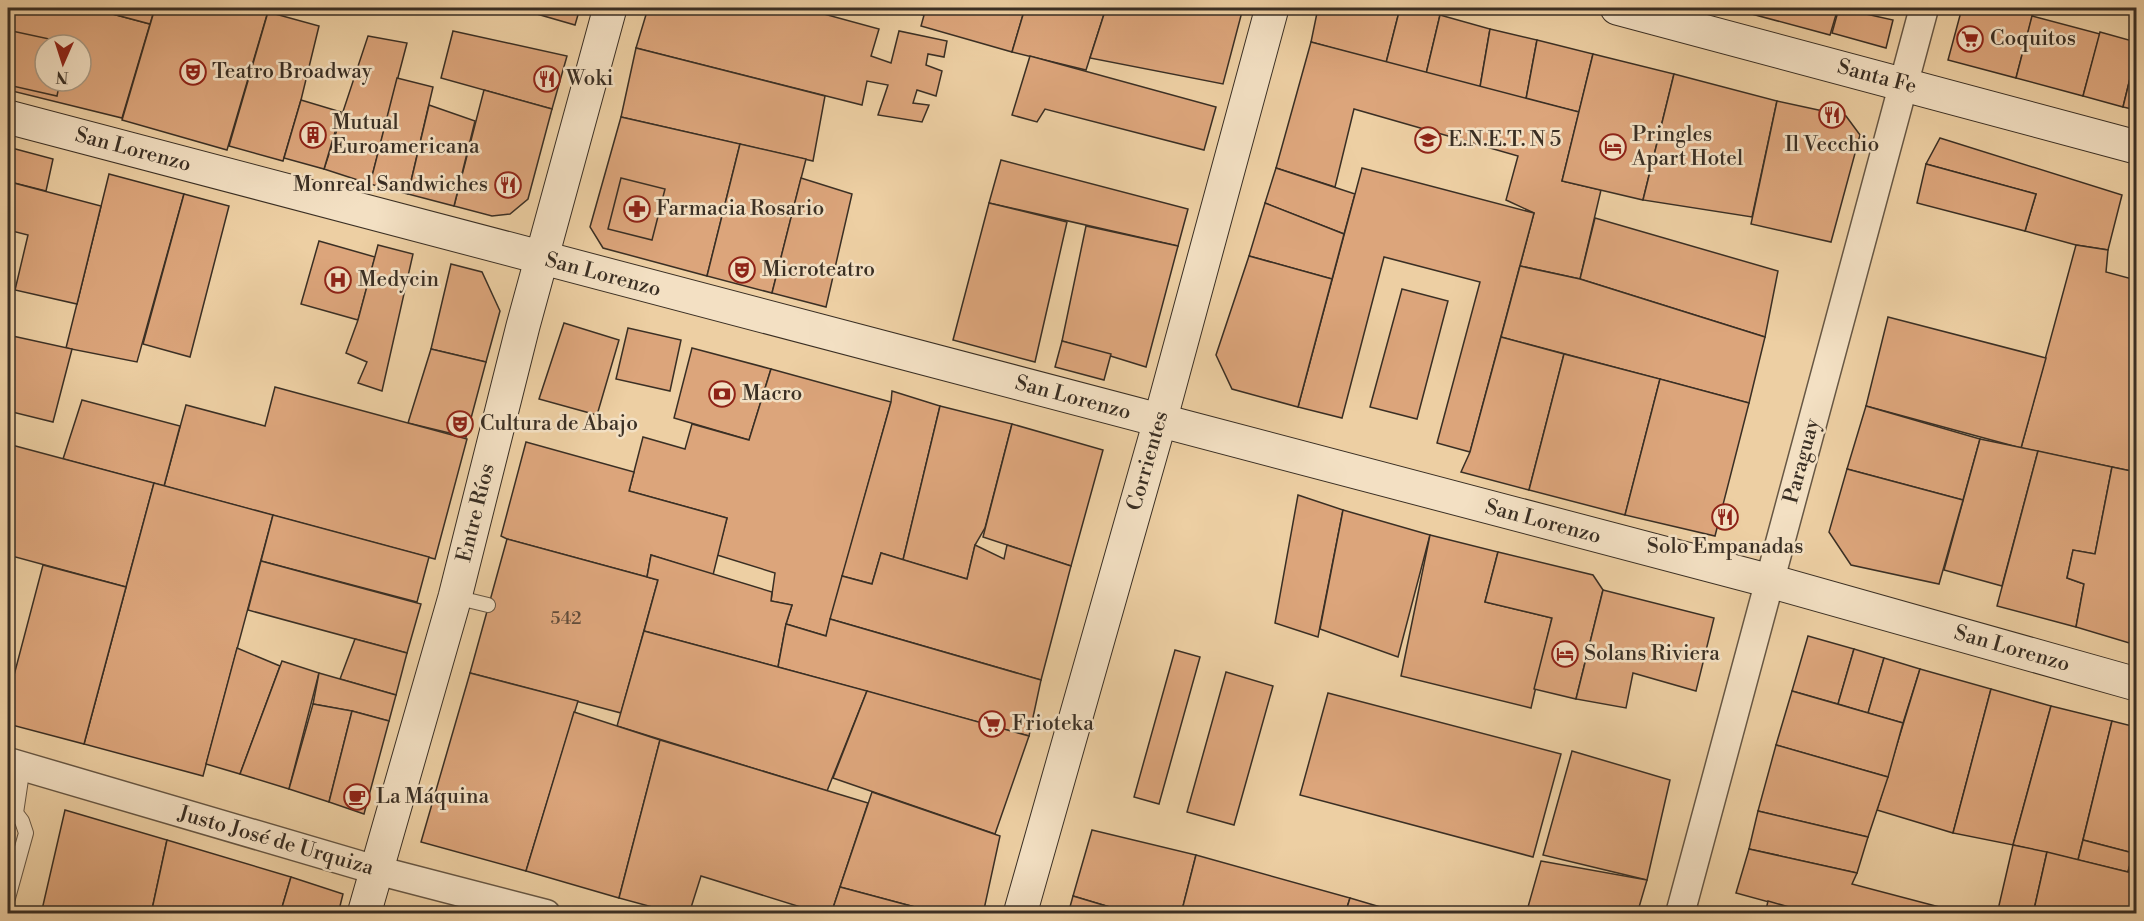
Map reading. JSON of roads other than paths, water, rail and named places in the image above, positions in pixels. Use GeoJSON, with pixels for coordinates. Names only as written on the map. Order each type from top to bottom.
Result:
{"type":"FeatureCollection","features":[{"type":"Feature","properties":{"kind":"main road","name":"Entre Ríos"},"geometry":{"type":"LineString","coordinates":[[364,914],[454,597],[541,258],[610,8]]}},
{"type":"Feature","properties":{"kind":"main road","name":"Corrientes"},"geometry":{"type":"LineString","coordinates":[[1020,914],[1160,421],[1272,8]]}},
{"type":"Feature","properties":{"kind":"main road","name":"Santa Fe"},"geometry":{"type":"LineString","coordinates":[[1617,8],[2136,147]]}},
{"type":"Feature","properties":{"kind":"main road","name":"San Lorenzo"},"geometry":{"type":"LineString","coordinates":[[8,117],[1770,581],[2136,684]]}},
{"type":"Feature","properties":{"kind":"street","name":"Paraguay"},"geometry":{"type":"LineString","coordinates":[[1680,914],[1924,8]]}},
{"type":"Feature","properties":{"kind":"street","name":"Justo José de Urquiza"},"geometry":{"type":"LineString","coordinates":[[15,764],[376,870],[546,914]]}},
{"type":"Feature","properties":{"kind":"lane"},"geometry":{"type":"LineString","coordinates":[[454,597],[488,605]]}},
{"type":"Feature","properties":{"kind":"lane"},"geometry":{"type":"LineString","coordinates":[[8,898],[26,833],[16,813],[15,764]]}},
{"type":"Feature","properties":{"kind":"place","name":"Coquitos"},"geometry":{"type":"Point","coordinates":[1970,39]}},
{"type":"Feature","properties":{"kind":"place","name":"Teatro Broadway"},"geometry":{"type":"Point","coordinates":[193,72]}},
{"type":"Feature","properties":{"kind":"place","name":"Woki"},"geometry":{"type":"Point","coordinates":[547,79]}},
{"type":"Feature","properties":{"kind":"place","name":"Il Vecchio"},"geometry":{"type":"Point","coordinates":[1832,115]}},
{"type":"Feature","properties":{"kind":"place","name":"Mutual Euroamericana"},"geometry":{"type":"Point","coordinates":[313,135]}},
{"type":"Feature","properties":{"kind":"place","name":"E.N.E.T. N 5"},"geometry":{"type":"Point","coordinates":[1428,140]}},
{"type":"Feature","properties":{"kind":"place","name":"Pringles Apart Hotel"},"geometry":{"type":"Point","coordinates":[1613,147]}},
{"type":"Feature","properties":{"kind":"place","name":"Monreal Sandwiches"},"geometry":{"type":"Point","coordinates":[508,185]}},
{"type":"Feature","properties":{"kind":"place","name":"Farmacia Rosario"},"geometry":{"type":"Point","coordinates":[637,209]}},
{"type":"Feature","properties":{"kind":"place","name":"Microteatro"},"geometry":{"type":"Point","coordinates":[742,270]}},
{"type":"Feature","properties":{"kind":"place","name":"Medycin"},"geometry":{"type":"Point","coordinates":[338,280]}},
{"type":"Feature","properties":{"kind":"place","name":"Macro"},"geometry":{"type":"Point","coordinates":[722,394]}},
{"type":"Feature","properties":{"kind":"place","name":"Cultura de Abajo"},"geometry":{"type":"Point","coordinates":[460,424]}},
{"type":"Feature","properties":{"kind":"place","name":"Solo Empanadas"},"geometry":{"type":"Point","coordinates":[1725,517]}},
{"type":"Feature","properties":{"kind":"place","name":"Solans Riviera"},"geometry":{"type":"Point","coordinates":[1565,654]}},
{"type":"Feature","properties":{"kind":"place","name":"Frioteka"},"geometry":{"type":"Point","coordinates":[992,724]}},
{"type":"Feature","properties":{"kind":"place","name":"La Máquina"},"geometry":{"type":"Point","coordinates":[357,797]}}]}
